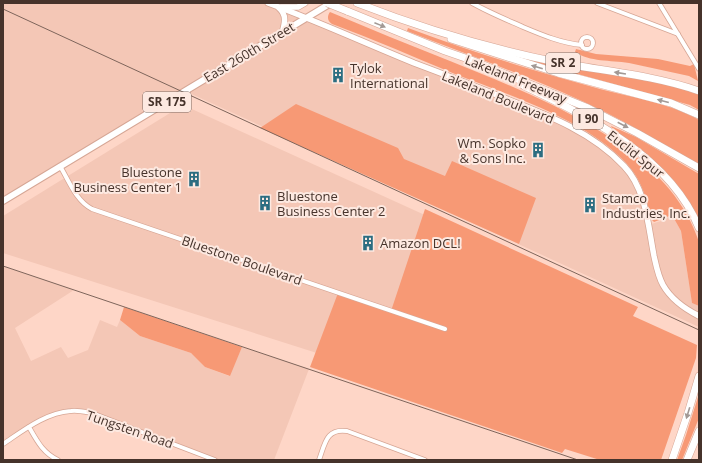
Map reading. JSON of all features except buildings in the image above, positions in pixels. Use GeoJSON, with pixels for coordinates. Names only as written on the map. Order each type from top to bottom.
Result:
{"type":"FeatureCollection","features":[{"type":"Feature","properties":{"kind":"highway","name":"Lakeland Freeway"},"geometry":{"type":"LineString","coordinates":[[327,3],[588,108],[643,136],[699,168]]}},
{"type":"Feature","properties":{"kind":"highway","name":"Lakeland Freeway"},"geometry":{"type":"LineString","coordinates":[[358,3],[428,29],[530,56],[655,79],[699,91]]}},
{"type":"Feature","properties":{"kind":"highway"},"geometry":{"type":"LineString","coordinates":[[428,29],[450,39],[508,58],[585,81],[671,103],[699,115]]}},
{"type":"Feature","properties":{"kind":"highway","name":"Euclid Spur"},"geometry":{"type":"LineString","coordinates":[[445,51],[556,102],[592,122],[618,139],[653,164],[673,184],[689,208],[699,228]]}},
{"type":"Feature","properties":{"kind":"highway"},"geometry":{"type":"LineString","coordinates":[[672,460],[699,376]]}},
{"type":"Feature","properties":{"kind":"highway"},"geometry":{"type":"LineString","coordinates":[[687,460],[699,431]]}},
{"type":"Feature","properties":{"kind":"main road","name":"East 260th Street"},"geometry":{"type":"LineString","coordinates":[[3,201],[331,3]]}},
{"type":"Feature","properties":{"kind":"street","name":"Lakeland Boulevard"},"geometry":{"type":"LineString","coordinates":[[268,3],[535,110],[572,127],[602,147],[624,166],[636,181],[644,204],[656,262],[663,285],[672,298],[699,316]]}},
{"type":"Feature","properties":{"kind":"street"},"geometry":{"type":"LineString","coordinates":[[278,7],[298,7],[305,3]]}},
{"type":"Feature","properties":{"kind":"street"},"geometry":{"type":"LineString","coordinates":[[472,3],[490,13],[553,39],[568,44],[582,46]]}},
{"type":"Feature","properties":{"kind":"street"},"geometry":{"type":"LineString","coordinates":[[597,3],[678,34]]}},
{"type":"Feature","properties":{"kind":"street"},"geometry":{"type":"LineString","coordinates":[[659,3],[699,69]]}},
{"type":"Feature","properties":{"kind":"street"},"geometry":{"type":"LineString","coordinates":[[278,7],[283,12],[285,19],[282,33]]}},
{"type":"Feature","properties":{"kind":"street","name":"Bluestone Boulevard"},"geometry":{"type":"LineString","coordinates":[[60,166],[78,197],[84,205],[92,209],[445,329]]}},
{"type":"Feature","properties":{"kind":"street","name":"Tungsten Road"},"geometry":{"type":"LineString","coordinates":[[3,444],[29,427],[54,414],[72,410],[92,413],[215,460]]}},
{"type":"Feature","properties":{"kind":"street"},"geometry":{"type":"LineString","coordinates":[[29,427],[41,448],[58,460]]}},
{"type":"Feature","properties":{"kind":"street"},"geometry":{"type":"LineString","coordinates":[[319,460],[326,441],[331,433],[339,430],[347,431],[425,460]]}},
{"type":"Feature","properties":{"kind":"shaded area"},"geometry":{"type":"Polygon","coordinates":[[[3,3],[268,3],[535,110],[602,147],[636,181],[648,225],[661,221],[672,215],[681,231],[692,303],[699,306],[699,327],[185,91],[3,201],[3,3]]]}},
{"type":"Feature","properties":{"kind":"shaded area"},"geometry":{"type":"Polygon","coordinates":[[[330,12],[521,90],[595,128],[629,151],[659,178],[683,208],[699,242],[699,306],[692,303],[681,231],[672,215],[654,222],[652,220],[643,190],[636,176],[626,163],[610,148],[569,121],[546,110],[332,24],[328,18],[330,12]]]}},
{"type":"Feature","properties":{"kind":"shaded area"},"geometry":{"type":"Polygon","coordinates":[[[408,28],[503,61],[600,89],[664,105],[688,114],[699,120],[699,166],[630,125],[582,101],[508,70],[407,31],[408,28]]]}},
{"type":"Feature","properties":{"kind":"shaded area"},"geometry":{"type":"Polygon","coordinates":[[[576,49],[596,54],[658,59],[690,66],[694,64],[698,81],[689,76],[622,62],[587,58],[575,52],[576,49]]]}},
{"type":"Feature","properties":{"kind":"shaded area"},"geometry":{"type":"Polygon","coordinates":[[[535,60],[638,78],[699,94],[699,110],[690,105],[534,62],[535,60]]]}},
{"type":"Feature","properties":{"kind":"shaded area"},"geometry":{"type":"Polygon","coordinates":[[[296,104],[398,148],[404,159],[445,176],[452,161],[536,198],[519,244],[260,128],[296,104]]]}},
{"type":"Feature","properties":{"kind":"shaded area"},"geometry":{"type":"Polygon","coordinates":[[[183,105],[594,292],[540,424],[3,253],[3,216],[183,105]]]}},
{"type":"Feature","properties":{"kind":"shaded area"},"geometry":{"type":"Polygon","coordinates":[[[611,126],[636,137],[699,174],[699,221],[682,192],[671,178],[659,166],[619,136],[611,126]]]}},
{"type":"Feature","properties":{"kind":"shaded area"},"geometry":{"type":"Polygon","coordinates":[[[425,209],[638,307],[633,316],[697,345],[696,358],[661,460],[600,460],[565,449],[562,453],[310,367],[338,293],[391,311],[425,209]]]}},
{"type":"Feature","properties":{"kind":"shaded area"},"geometry":{"type":"Polygon","coordinates":[[[3,266],[74,290],[15,328],[31,361],[61,347],[68,358],[88,350],[100,320],[117,327],[120,320],[140,336],[191,353],[205,367],[229,376],[242,347],[309,369],[274,460],[215,460],[92,413],[72,410],[54,414],[3,444],[3,266]]]}},
{"type":"Feature","properties":{"kind":"shaded area"},"geometry":{"type":"Polygon","coordinates":[[[124,307],[242,347],[230,376],[205,367],[191,353],[140,336],[120,320],[124,307]]]}},
{"type":"Feature","properties":{"kind":"shaded area"},"geometry":{"type":"Polygon","coordinates":[[[699,394],[699,418],[682,460],[677,460],[686,435],[699,394]]]}},
{"type":"Feature","properties":{"kind":"railway"},"geometry":{"type":"LineString","coordinates":[[3,9],[699,330]]}},
{"type":"Feature","properties":{"kind":"railway"},"geometry":{"type":"LineString","coordinates":[[3,266],[578,460]]}},
{"type":"Feature","properties":{"kind":"place","name":"Tylok International"},"geometry":{"type":"Point","coordinates":[338,75]}},
{"type":"Feature","properties":{"kind":"place","name":"Wm. Sopko & Sons Inc."},"geometry":{"type":"Point","coordinates":[538,150]}},
{"type":"Feature","properties":{"kind":"place","name":"Bluestone Business Center 1"},"geometry":{"type":"Point","coordinates":[194,179]}},
{"type":"Feature","properties":{"kind":"place","name":"Bluestone Business Center 2"},"geometry":{"type":"Point","coordinates":[265,203]}},
{"type":"Feature","properties":{"kind":"place","name":"Stamco Industries, Inc."},"geometry":{"type":"Point","coordinates":[590,205]}},
{"type":"Feature","properties":{"kind":"place","name":"Amazon DCL!"},"geometry":{"type":"Point","coordinates":[368,243]}}]}
